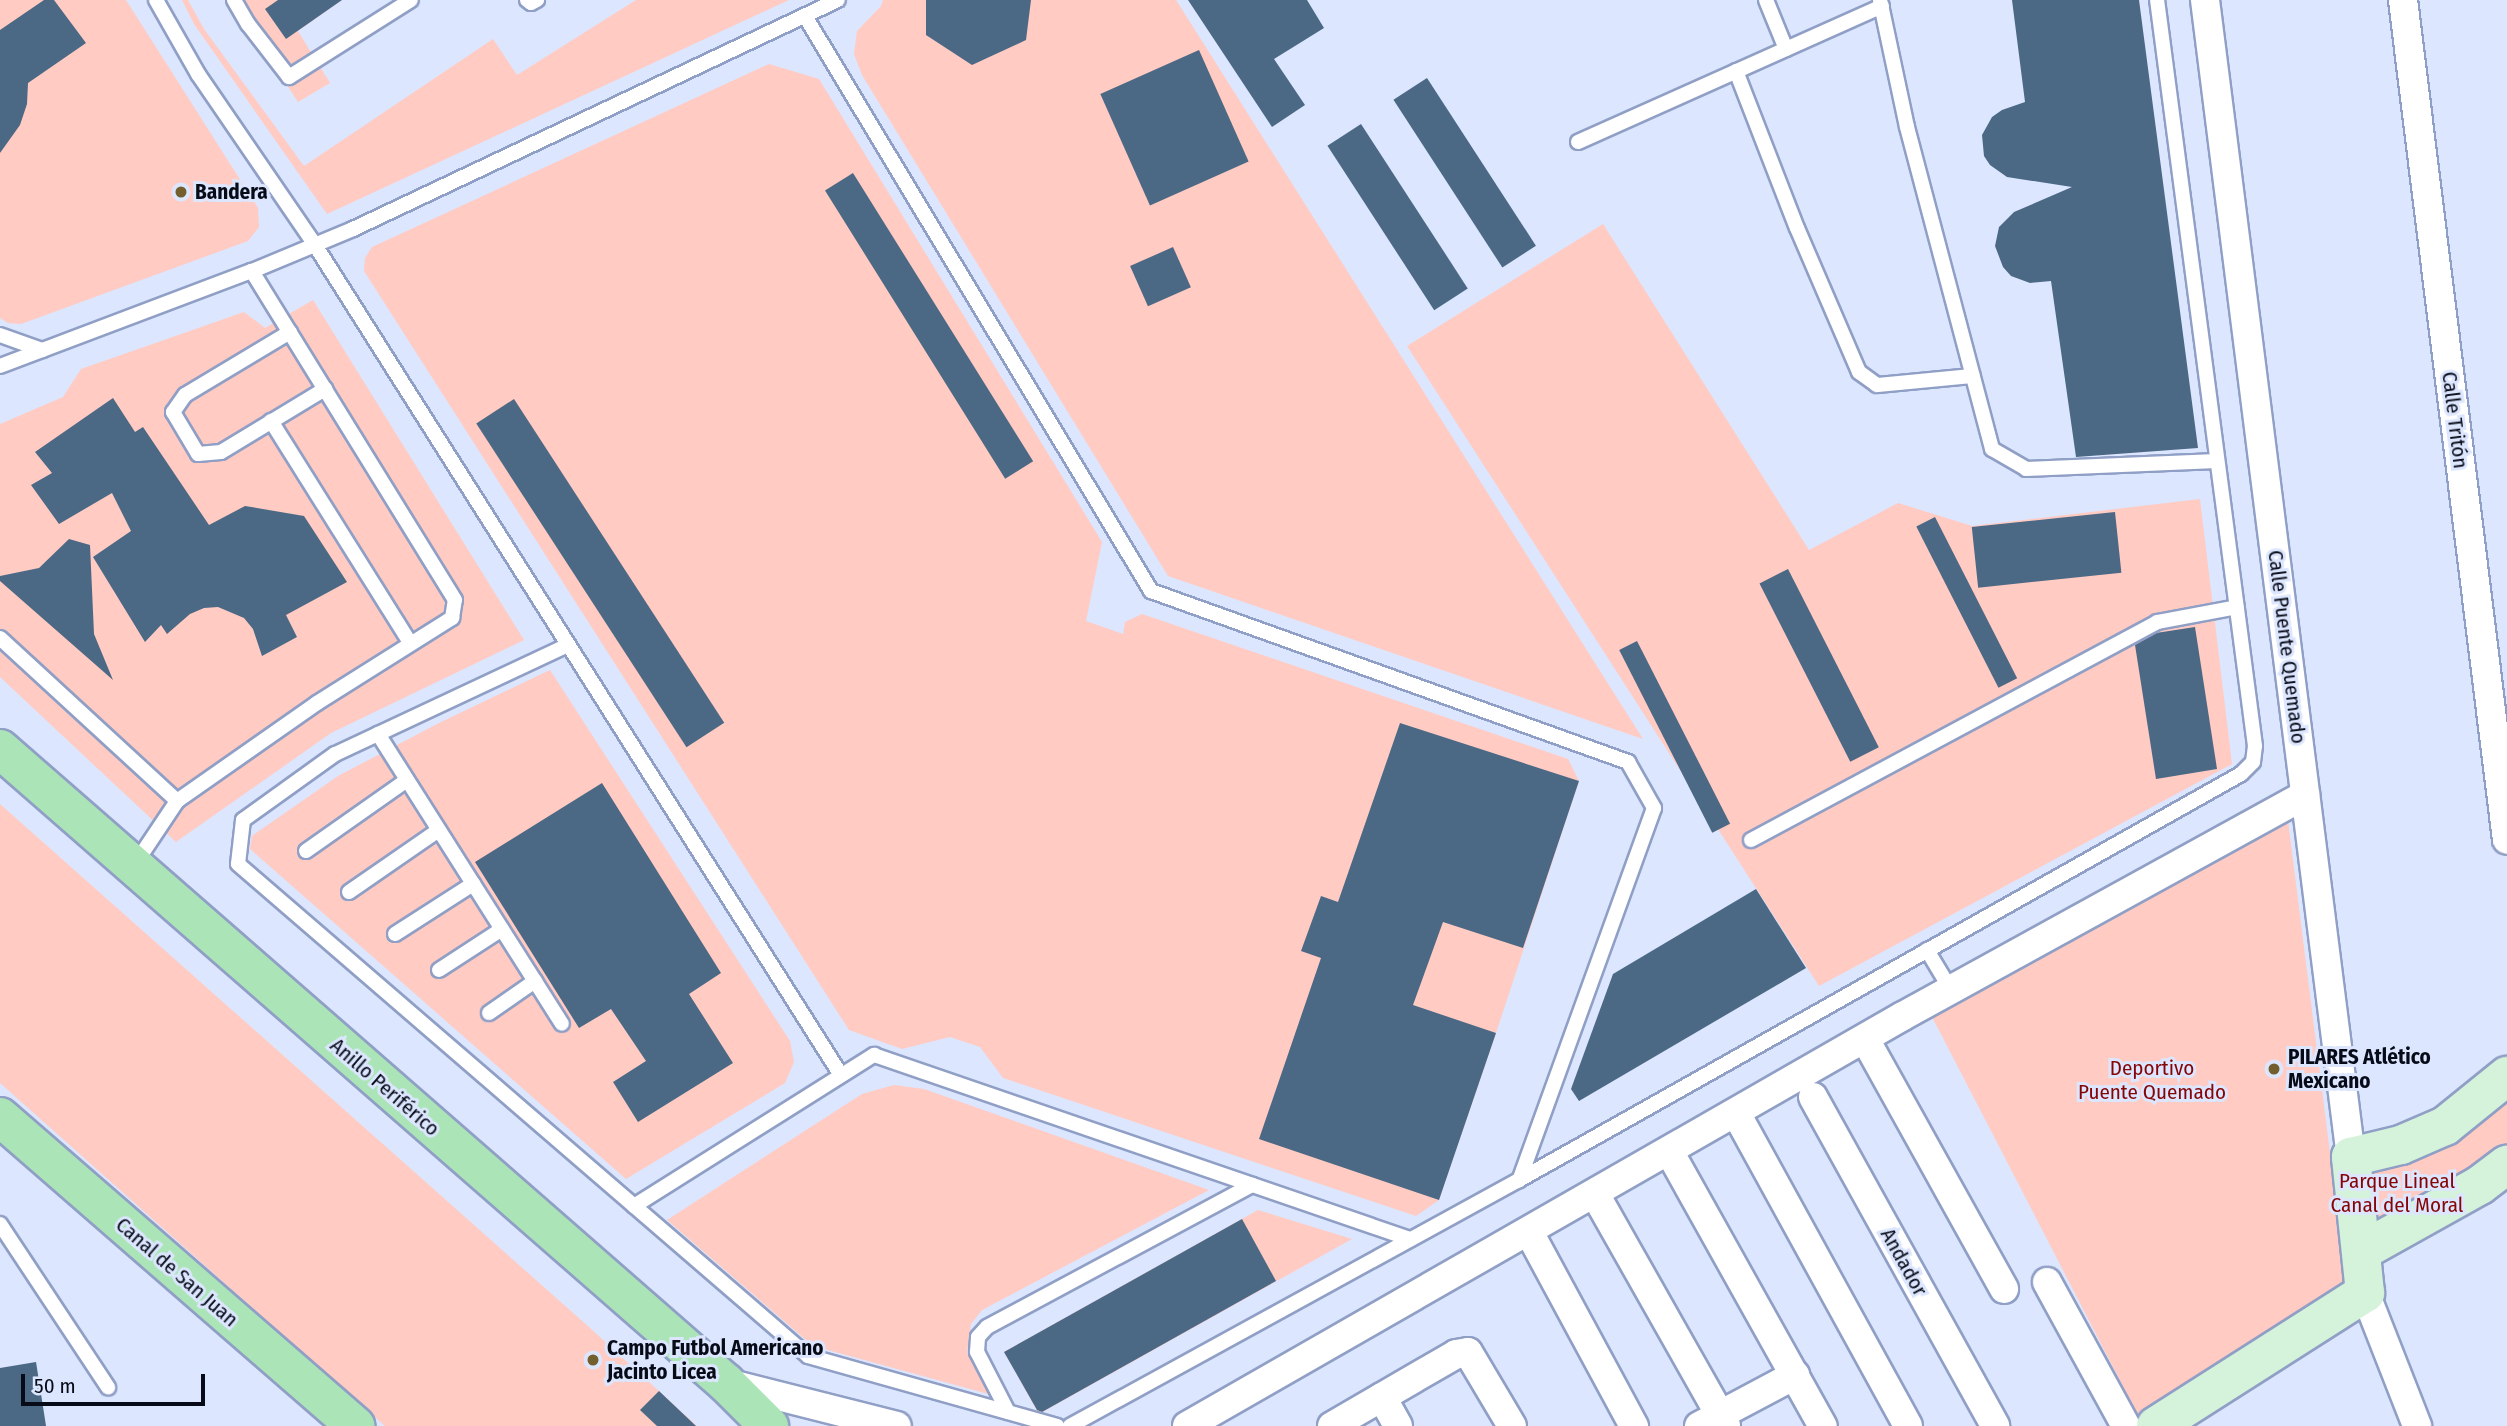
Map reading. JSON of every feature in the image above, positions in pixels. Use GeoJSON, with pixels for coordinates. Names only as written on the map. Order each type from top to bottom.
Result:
{"type":"FeatureCollection","features":[{"type":"Feature","properties":{"kind":"main road","name":"Anillo Periférico"},"geometry":{"type":"LineString","coordinates":[[0,749],[726,1383],[769,1426]]}},
{"type":"Feature","properties":{"kind":"main road","name":"Canal de San Juan"},"geometry":{"type":"LineString","coordinates":[[0,1118],[355,1426]]}},
{"type":"Feature","properties":{"kind":"street","name":"Calle Puente Quemado"},"geometry":{"type":"LineString","coordinates":[[2205,0],[2351,1157],[2365,1293]]}},
{"type":"Feature","properties":{"kind":"street","name":"Calle Tritón"},"geometry":{"type":"LineString","coordinates":[[2403,0],[2507,841]]}},
{"type":"Feature","properties":{"kind":"street"},"geometry":{"type":"LineString","coordinates":[[1187,1426],[1951,990],[2305,795]]}},
{"type":"Feature","properties":{"kind":"street"},"geometry":{"type":"LineString","coordinates":[[1865,1039],[2004,1289]]}},
{"type":"Feature","properties":{"kind":"street"},"geometry":{"type":"LineString","coordinates":[[2351,1157],[2401,1144],[2445,1126],[2507,1076]]}},
{"type":"Feature","properties":{"kind":"street","name":"Andador"},"geometry":{"type":"LineString","coordinates":[[1813,1097],[1995,1426]]}},
{"type":"Feature","properties":{"kind":"street"},"geometry":{"type":"LineString","coordinates":[[1736,1113],[1908,1426]]}},
{"type":"Feature","properties":{"kind":"street"},"geometry":{"type":"LineString","coordinates":[[1669,1151],[1823,1426]]}},
{"type":"Feature","properties":{"kind":"street"},"geometry":{"type":"LineString","coordinates":[[2362,1251],[2480,1185],[2507,1165]]}},
{"type":"Feature","properties":{"kind":"street"},"geometry":{"type":"LineString","coordinates":[[1595,1194],[1715,1422],[1795,1375]]}},
{"type":"Feature","properties":{"kind":"street"},"geometry":{"type":"LineString","coordinates":[[1529,1232],[1634,1426]]}},
{"type":"Feature","properties":{"kind":"street"},"geometry":{"type":"LineString","coordinates":[[2047,1282],[2126,1426]]}},
{"type":"Feature","properties":{"kind":"street"},"geometry":{"type":"LineString","coordinates":[[2156,1426],[2365,1293],[2417,1426]]}},
{"type":"Feature","properties":{"kind":"street"},"geometry":{"type":"LineString","coordinates":[[1332,1426],[1455,1354],[1468,1352],[1512,1426]]}},
{"type":"Feature","properties":{"kind":"street"},"geometry":{"type":"LineString","coordinates":[[726,1383],[897,1426]]}},
{"type":"Feature","properties":{"kind":"street"},"geometry":{"type":"LineString","coordinates":[[1382,1397],[1398,1426]]}},
{"type":"Feature","properties":{"kind":"lane"},"geometry":{"type":"LineString","coordinates":[[156,0],[198,74],[315,245],[841,1075]]}},
{"type":"Feature","properties":{"kind":"lane"},"geometry":{"type":"LineString","coordinates":[[234,0],[248,24],[289,77],[411,0]]}},
{"type":"Feature","properties":{"kind":"lane"},"geometry":{"type":"LineString","coordinates":[[527,0],[531,3],[537,0]]}},
{"type":"Feature","properties":{"kind":"lane"},"geometry":{"type":"LineString","coordinates":[[0,366],[315,245],[838,0]]}},
{"type":"Feature","properties":{"kind":"lane"},"geometry":{"type":"LineString","coordinates":[[1766,0],[1786,49]]}},
{"type":"Feature","properties":{"kind":"lane"},"geometry":{"type":"LineString","coordinates":[[1070,1426],[1520,1180],[2241,774],[2253,762],[2255,746],[2157,0]]}},
{"type":"Feature","properties":{"kind":"lane"},"geometry":{"type":"LineString","coordinates":[[1578,142],[1786,49],[1881,3],[1907,127],[1992,449],[2026,469],[2217,461]]}},
{"type":"Feature","properties":{"kind":"lane"},"geometry":{"type":"LineString","coordinates":[[805,16],[1151,591],[1628,762],[1654,808],[1520,1180]]}},
{"type":"Feature","properties":{"kind":"lane"},"geometry":{"type":"LineString","coordinates":[[1736,71],[1797,228],[1859,372],[1877,384],[1973,376]]}},
{"type":"Feature","properties":{"kind":"lane"},"geometry":{"type":"LineString","coordinates":[[134,866],[177,801],[410,643],[452,618],[455,600],[252,271]]}},
{"type":"Feature","properties":{"kind":"lane"},"geometry":{"type":"LineString","coordinates":[[290,332],[186,395],[173,412],[198,454],[221,452],[325,390]]}},
{"type":"Feature","properties":{"kind":"lane"},"geometry":{"type":"LineString","coordinates":[[0,335],[42,350]]}},
{"type":"Feature","properties":{"kind":"lane"},"geometry":{"type":"LineString","coordinates":[[271,421],[410,643]]}},
{"type":"Feature","properties":{"kind":"lane"},"geometry":{"type":"LineString","coordinates":[[1751,840],[2157,622],[2237,607]]}},
{"type":"Feature","properties":{"kind":"lane"},"geometry":{"type":"LineString","coordinates":[[0,638],[177,801]]}},
{"type":"Feature","properties":{"kind":"lane"},"geometry":{"type":"LineString","coordinates":[[568,645],[335,754],[243,820],[238,864],[808,1356],[1057,1426]]}},
{"type":"Feature","properties":{"kind":"lane"},"geometry":{"type":"LineString","coordinates":[[377,734],[562,1024]]}},
{"type":"Feature","properties":{"kind":"lane"},"geometry":{"type":"LineString","coordinates":[[306,851],[407,780]]}},
{"type":"Feature","properties":{"kind":"lane"},"geometry":{"type":"LineString","coordinates":[[349,892],[439,830]]}},
{"type":"Feature","properties":{"kind":"lane"},"geometry":{"type":"LineString","coordinates":[[395,934],[473,884]]}},
{"type":"Feature","properties":{"kind":"lane"},"geometry":{"type":"LineString","coordinates":[[439,970],[502,929]]}},
{"type":"Feature","properties":{"kind":"lane"},"geometry":{"type":"LineString","coordinates":[[1927,950],[1951,990]]}},
{"type":"Feature","properties":{"kind":"lane"},"geometry":{"type":"LineString","coordinates":[[489,1013],[535,981]]}},
{"type":"Feature","properties":{"kind":"lane"},"geometry":{"type":"LineString","coordinates":[[634,1206],[874,1055],[1410,1240]]}},
{"type":"Feature","properties":{"kind":"lane"},"geometry":{"type":"LineString","coordinates":[[1008,1412],[977,1352],[978,1337],[987,1327],[1252,1185]]}},
{"type":"Feature","properties":{"kind":"lane"},"geometry":{"type":"LineString","coordinates":[[0,1224],[108,1387]]}},
{"type":"Feature","properties":{"kind":"green space"},"geometry":{"type":"Polygon","coordinates":[[[0,0],[126,0],[258,208],[259,227],[248,241],[21,324],[8,323],[0,318],[0,0]]]}},
{"type":"Feature","properties":{"kind":"green space"},"geometry":{"type":"Polygon","coordinates":[[[182,0],[188,0],[204,29],[304,166],[493,39],[517,75],[636,0],[789,0],[327,214],[194,24],[182,0]]]}},
{"type":"Feature","properties":{"kind":"green space"},"geometry":{"type":"Polygon","coordinates":[[[231,0],[342,0],[298,31],[330,83],[298,102],[231,0]]]}},
{"type":"Feature","properties":{"kind":"green space"},"geometry":{"type":"Polygon","coordinates":[[[883,0],[1176,0],[1643,739],[1168,576],[862,75],[854,54],[857,31],[881,6],[883,0]]]}},
{"type":"Feature","properties":{"kind":"green space"},"geometry":{"type":"Polygon","coordinates":[[[769,64],[819,79],[1102,542],[1086,621],[1123,634],[1125,622],[1142,614],[1568,759],[1579,781],[1496,1033],[1439,1200],[1416,1216],[1003,1078],[980,1047],[950,1037],[902,1049],[849,1030],[364,271],[365,258],[372,247],[769,64]]]}},
{"type":"Feature","properties":{"kind":"green space"},"geometry":{"type":"Polygon","coordinates":[[[1603,224],[1809,550],[1898,503],[1972,526],[2200,499],[2232,764],[1819,986],[1407,346],[1603,224]]]}},
{"type":"Feature","properties":{"kind":"green space"},"geometry":{"type":"Polygon","coordinates":[[[313,300],[524,640],[331,733],[176,842],[0,677],[0,424],[63,397],[81,369],[244,312],[265,328],[313,300]]]}},
{"type":"Feature","properties":{"kind":"green space"},"geometry":{"type":"Polygon","coordinates":[[[550,670],[790,1041],[794,1062],[785,1083],[626,1179],[250,849],[252,836],[338,776],[439,723],[550,670]]]}},
{"type":"Feature","properties":{"kind":"green space"},"geometry":{"type":"Polygon","coordinates":[[[0,804],[697,1426],[385,1426],[0,1083],[0,804]]]}},
{"type":"Feature","properties":{"kind":"green space","name":"Deportivo Puente Quemado"},"geometry":{"type":"Polygon","coordinates":[[[2287,813],[2347,1287],[2141,1421],[1930,1013],[2287,813]]]}},
{"type":"Feature","properties":{"kind":"green space"},"geometry":{"type":"Polygon","coordinates":[[[894,1085],[924,1089],[1209,1190],[982,1310],[971,1324],[967,1352],[992,1395],[813,1346],[667,1220],[862,1094],[894,1085]]]}},
{"type":"Feature","properties":{"kind":"green space","name":"Parque Lineal Canal del Moral"},"geometry":{"type":"Polygon","coordinates":[[[2507,1087],[2507,1154],[2365,1245],[2365,1175],[2451,1137],[2507,1087]]]}},
{"type":"Feature","properties":{"kind":"green space"},"geometry":{"type":"Polygon","coordinates":[[[1258,1210],[1352,1239],[1039,1414],[1004,1352],[1258,1210]]]}},
{"type":"Feature","properties":{"kind":"building"},"geometry":{"type":"Polygon","coordinates":[[[44,0],[54,0],[86,43],[28,83],[27,104],[20,125],[0,153],[0,30],[44,0]]]}},
{"type":"Feature","properties":{"kind":"building"},"geometry":{"type":"Polygon","coordinates":[[[278,0],[342,0],[286,39],[265,9],[278,0]]]}},
{"type":"Feature","properties":{"kind":"building"},"geometry":{"type":"Polygon","coordinates":[[[926,0],[1031,0],[1026,40],[972,65],[926,35],[926,0]]]}},
{"type":"Feature","properties":{"kind":"building"},"geometry":{"type":"Polygon","coordinates":[[[1188,0],[1307,0],[1324,28],[1274,59],[1305,105],[1272,127],[1188,0]]]}},
{"type":"Feature","properties":{"kind":"building"},"geometry":{"type":"Polygon","coordinates":[[[2012,0],[2139,0],[2198,448],[2076,457],[2051,281],[2030,283],[2011,276],[2003,267],[1995,246],[1999,227],[2014,212],[2072,187],[2007,177],[1990,165],[1984,156],[1982,135],[1992,117],[2002,110],[2025,102],[2012,0]]]}},
{"type":"Feature","properties":{"kind":"building"},"geometry":{"type":"Polygon","coordinates":[[[1199,50],[1249,161],[1150,205],[1100,94],[1199,50]]]}},
{"type":"Feature","properties":{"kind":"building"},"geometry":{"type":"Polygon","coordinates":[[[1427,78],[1536,246],[1502,268],[1393,100],[1427,78]]]}},
{"type":"Feature","properties":{"kind":"building"},"geometry":{"type":"Polygon","coordinates":[[[1361,124],[1468,288],[1434,310],[1327,146],[1361,124]]]}},
{"type":"Feature","properties":{"kind":"building"},"geometry":{"type":"Polygon","coordinates":[[[853,173],[1033,461],[1005,479],[825,190],[853,173]]]}},
{"type":"Feature","properties":{"kind":"building"},"geometry":{"type":"Polygon","coordinates":[[[1173,247],[1191,287],[1148,306],[1130,266],[1173,247]]]}},
{"type":"Feature","properties":{"kind":"building"},"geometry":{"type":"Polygon","coordinates":[[[113,398],[135,432],[143,427],[209,525],[245,506],[304,516],[347,582],[286,615],[297,637],[262,656],[253,629],[244,618],[218,607],[204,608],[190,614],[167,634],[161,625],[145,642],[93,557],[131,531],[112,493],[59,524],[31,485],[52,473],[35,452],[113,398]]]}},
{"type":"Feature","properties":{"kind":"building"},"geometry":{"type":"Polygon","coordinates":[[[514,399],[724,723],[686,747],[476,424],[514,399]]]}},
{"type":"Feature","properties":{"kind":"building"},"geometry":{"type":"Polygon","coordinates":[[[2115,512],[2121,573],[1978,588],[1972,527],[2115,512]]]}},
{"type":"Feature","properties":{"kind":"building"},"geometry":{"type":"Polygon","coordinates":[[[1935,517],[2017,678],[1998,688],[1916,527],[1935,517]]]}},
{"type":"Feature","properties":{"kind":"building"},"geometry":{"type":"Polygon","coordinates":[[[69,539],[90,545],[94,634],[113,680],[0,581],[0,576],[39,568],[69,539]]]}},
{"type":"Feature","properties":{"kind":"building"},"geometry":{"type":"Polygon","coordinates":[[[1788,569],[1879,747],[1850,762],[1759,584],[1788,569]]]}},
{"type":"Feature","properties":{"kind":"building"},"geometry":{"type":"Polygon","coordinates":[[[2195,627],[2217,769],[2156,779],[2135,645],[2156,633],[2195,627]]]}},
{"type":"Feature","properties":{"kind":"building"},"geometry":{"type":"Polygon","coordinates":[[[1637,641],[1730,824],[1712,833],[1619,650],[1637,641]]]}},
{"type":"Feature","properties":{"kind":"building"},"geometry":{"type":"Polygon","coordinates":[[[1400,723],[1579,781],[1523,948],[1443,922],[1413,1005],[1496,1033],[1439,1200],[1259,1139],[1321,958],[1301,951],[1321,896],[1338,902],[1400,723]]]}},
{"type":"Feature","properties":{"kind":"building"},"geometry":{"type":"Polygon","coordinates":[[[602,783],[721,973],[689,994],[733,1063],[638,1122],[613,1082],[646,1061],[611,1009],[579,1028],[475,862],[602,783]]]}},
{"type":"Feature","properties":{"kind":"building"},"geometry":{"type":"Polygon","coordinates":[[[1756,889],[1806,968],[1579,1101],[1571,1089],[1613,974],[1756,889]]]}},
{"type":"Feature","properties":{"kind":"building"},"geometry":{"type":"Polygon","coordinates":[[[1242,1219],[1276,1281],[1042,1412],[1037,1410],[1004,1352],[1242,1219]]]}},
{"type":"Feature","properties":{"kind":"building"},"geometry":{"type":"Polygon","coordinates":[[[36,1362],[46,1426],[0,1426],[0,1368],[36,1362]]]}},
{"type":"Feature","properties":{"kind":"building"},"geometry":{"type":"Polygon","coordinates":[[[659,1391],[696,1426],[657,1426],[640,1410],[659,1391]]]}},
{"type":"Feature","properties":{"kind":"place","name":"Bandera"},"geometry":{"type":"Point","coordinates":[181,192]}},
{"type":"Feature","properties":{"kind":"place","name":"PILARES Atlético Mexicano"},"geometry":{"type":"Point","coordinates":[2274,1069]}},
{"type":"Feature","properties":{"kind":"place","name":"Campo Futbol Americano Jacinto Licea"},"geometry":{"type":"Point","coordinates":[593,1360]}}]}
